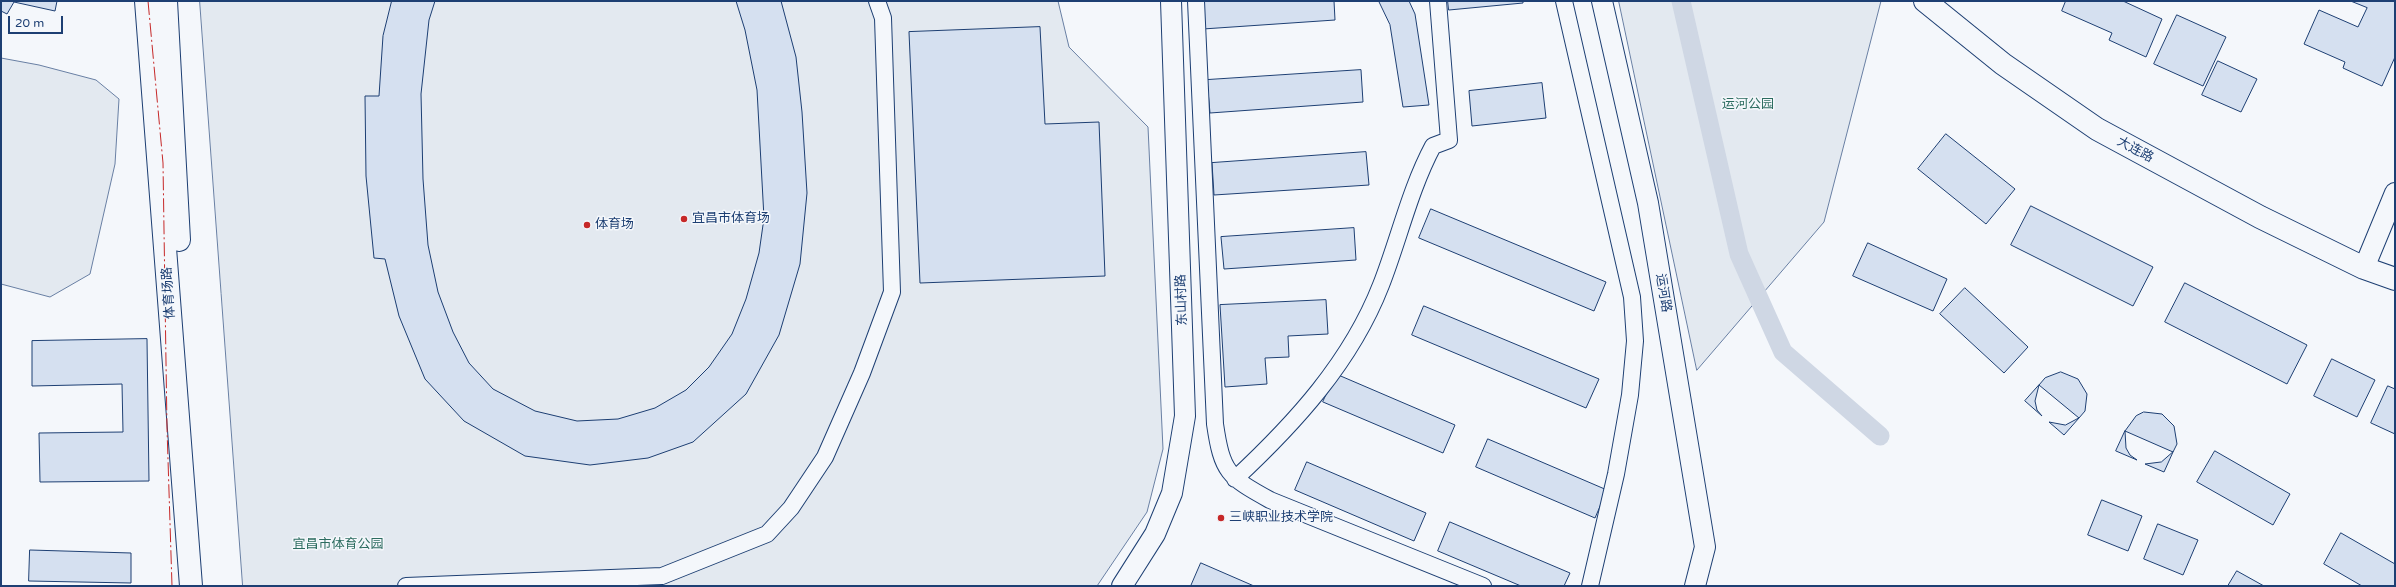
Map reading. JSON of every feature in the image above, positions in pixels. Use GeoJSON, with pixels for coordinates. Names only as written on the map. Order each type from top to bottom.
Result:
{"type":"FeatureCollection","features":[{"type":"Feature","properties":{"kind":"main road","name":"体育场路"},"geometry":{"type":"LineString","coordinates":[[146,1],[191,586]]}},
{"type":"Feature","properties":{"kind":"main road","name":"体育场路"},"geometry":{"type":"LineString","coordinates":[[166,1],[182,297],[206,586]]}},
{"type":"Feature","properties":{"kind":"main road","name":"大连路"},"geometry":{"type":"LineString","coordinates":[[1925,1],[2003,64],[2097,129],[2260,217],[2364,268],[2395,279]]}},
{"type":"Feature","properties":{"kind":"main road","name":"大连路"},"geometry":{"type":"LineString","coordinates":[[2364,268],[2395,290]]}},
{"type":"Feature","properties":{"kind":"street"},"geometry":{"type":"LineString","coordinates":[[406,586],[662,576],[767,534],[791,508],[825,457],[862,373],[892,292],[884,18],[877,1]]}},
{"type":"Feature","properties":{"kind":"street","name":"东山村路"},"geometry":{"type":"LineString","coordinates":[[1122,586],[1155,534],[1172,493],[1185,416],[1171,1]]}},
{"type":"Feature","properties":{"kind":"street"},"geometry":{"type":"LineString","coordinates":[[1196,1],[1216,424],[1224,465],[1239,483],[1270,500],[1483,586]]}},
{"type":"Feature","properties":{"kind":"street"},"geometry":{"type":"LineString","coordinates":[[1235,479],[1276,440],[1320,390],[1361,330],[1381,285],[1421,167],[1433,146],[1449,140],[1438,1]]}},
{"type":"Feature","properties":{"kind":"street"},"geometry":{"type":"LineString","coordinates":[[1564,1],[1632,297],[1635,341],[1629,402],[1590,586]]}},
{"type":"Feature","properties":{"kind":"street","name":"运河路"},"geometry":{"type":"LineString","coordinates":[[1602,1],[1648,203],[1705,547],[1695,586]]}},
{"type":"Feature","properties":{"kind":"street"},"geometry":{"type":"LineString","coordinates":[[2364,268],[2395,193]]}},
{"type":"Feature","properties":{"kind":"green space","name":"宜昌市体育场"},"geometry":{"type":"Polygon","coordinates":[[[200,1],[1058,1],[1069,47],[1148,127],[1163,449],[1147,512],[1097,586],[243,586],[200,1]]]}},
{"type":"Feature","properties":{"kind":"green space","name":"运河公园"},"geometry":{"type":"Polygon","coordinates":[[[1619,1],[1881,1],[1824,222],[1697,370],[1619,1]]]}},
{"type":"Feature","properties":{"kind":"green space"},"geometry":{"type":"Polygon","coordinates":[[[1,58],[39,65],[96,80],[119,99],[115,164],[90,274],[50,297],[1,284],[1,58]]]}},
{"type":"Feature","properties":{"kind":"building"},"geometry":{"type":"Polygon","coordinates":[[[1,1],[57,1],[55,11],[14,2],[7,14],[1,11],[1,1]]]}},
{"type":"Feature","properties":{"kind":"building"},"geometry":{"type":"Polygon","coordinates":[[[392,1],[435,1],[429,20],[421,94],[423,179],[428,245],[438,292],[453,332],[469,363],[493,389],[535,411],[577,421],[618,419],[655,408],[686,390],[709,367],[732,334],[746,299],[759,253],[764,218],[757,90],[745,30],[736,1],[781,1],[796,57],[802,112],[807,193],[800,264],[779,335],[746,394],[693,442],[648,458],[590,465],[525,456],[464,421],[425,379],[399,316],[385,259],[374,258],[366,176],[365,96],[379,96],[383,36],[392,1]]]}},
{"type":"Feature","properties":{"kind":"building"},"geometry":{"type":"Polygon","coordinates":[[[1201,1],[1334,1],[1335,20],[1203,29],[1201,1]]]}},
{"type":"Feature","properties":{"kind":"building"},"geometry":{"type":"Polygon","coordinates":[[[1379,1],[1409,1],[1415,14],[1429,105],[1403,107],[1390,25],[1379,1]]]}},
{"type":"Feature","properties":{"kind":"building"},"geometry":{"type":"Polygon","coordinates":[[[1448,1],[1523,1],[1523,3],[1449,10],[1448,1]]]}},
{"type":"Feature","properties":{"kind":"building"},"geometry":{"type":"Polygon","coordinates":[[[2066,1],[2123,1],[2162,19],[2146,57],[2109,40],[2112,33],[2062,11],[2066,1]]]}},
{"type":"Feature","properties":{"kind":"building"},"geometry":{"type":"Polygon","coordinates":[[[2351,1],[2395,1],[2395,57],[2382,86],[2343,68],[2345,62],[2304,44],[2319,10],[2358,27],[2367,8],[2351,1]]]}},
{"type":"Feature","properties":{"kind":"building"},"geometry":{"type":"Polygon","coordinates":[[[2177,15],[2226,37],[2203,86],[2154,64],[2177,15]]]}},
{"type":"Feature","properties":{"kind":"building"},"geometry":{"type":"Polygon","coordinates":[[[1040,27],[1045,124],[1099,122],[1105,276],[920,283],[909,32],[1040,27]]]}},
{"type":"Feature","properties":{"kind":"building"},"geometry":{"type":"Polygon","coordinates":[[[2218,61],[2257,79],[2241,112],[2202,95],[2218,61]]]}},
{"type":"Feature","properties":{"kind":"building"},"geometry":{"type":"Polygon","coordinates":[[[1361,70],[1363,102],[1210,113],[1207,80],[1361,70]]]}},
{"type":"Feature","properties":{"kind":"building"},"geometry":{"type":"Polygon","coordinates":[[[1542,83],[1546,118],[1472,126],[1469,91],[1542,83]]]}},
{"type":"Feature","properties":{"kind":"building"},"geometry":{"type":"Polygon","coordinates":[[[1946,134],[2015,189],[1986,224],[1918,169],[1946,134]]]}},
{"type":"Feature","properties":{"kind":"building"},"geometry":{"type":"Polygon","coordinates":[[[1366,152],[1369,185],[1214,195],[1212,163],[1366,152]]]}},
{"type":"Feature","properties":{"kind":"building"},"geometry":{"type":"Polygon","coordinates":[[[2031,206],[2153,267],[2133,306],[2011,245],[2031,206]]]}},
{"type":"Feature","properties":{"kind":"building"},"geometry":{"type":"Polygon","coordinates":[[[1431,209],[1606,282],[1594,311],[1419,238],[1431,209]]]}},
{"type":"Feature","properties":{"kind":"building"},"geometry":{"type":"Polygon","coordinates":[[[1354,228],[1356,260],[1224,269],[1221,237],[1354,228]]]}},
{"type":"Feature","properties":{"kind":"building"},"geometry":{"type":"Polygon","coordinates":[[[1868,243],[1947,279],[1933,311],[1853,276],[1868,243]]]}},
{"type":"Feature","properties":{"kind":"building"},"geometry":{"type":"Polygon","coordinates":[[[2185,283],[2307,345],[2287,384],[2165,322],[2185,283]]]}},
{"type":"Feature","properties":{"kind":"building"},"geometry":{"type":"Polygon","coordinates":[[[1965,288],[2028,347],[2004,373],[1940,314],[1965,288]]]}},
{"type":"Feature","properties":{"kind":"building"},"geometry":{"type":"Polygon","coordinates":[[[1326,300],[1328,334],[1288,336],[1289,357],[1265,358],[1267,384],[1225,387],[1220,305],[1326,300]]]}},
{"type":"Feature","properties":{"kind":"building"},"geometry":{"type":"Polygon","coordinates":[[[1424,306],[1599,379],[1586,408],[1412,335],[1424,306]]]}},
{"type":"Feature","properties":{"kind":"building"},"geometry":{"type":"Polygon","coordinates":[[[147,339],[149,481],[40,482],[39,433],[123,432],[122,384],[32,386],[32,341],[147,339]]]}},
{"type":"Feature","properties":{"kind":"building"},"geometry":{"type":"Polygon","coordinates":[[[2332,359],[2375,380],[2357,417],[2314,396],[2332,359]]]}},
{"type":"Feature","properties":{"kind":"building"},"geometry":{"type":"Polygon","coordinates":[[[2061,372],[2078,379],[2087,394],[2085,411],[2079,418],[2039,385],[2045,378],[2061,372]]]}},
{"type":"Feature","properties":{"kind":"building"},"geometry":{"type":"Polygon","coordinates":[[[1336,374],[1455,425],[1443,453],[1323,402],[1336,374]]]}},
{"type":"Feature","properties":{"kind":"building"},"geometry":{"type":"Polygon","coordinates":[[[2039,385],[2035,401],[2037,410],[2042,416],[2025,401],[2039,385]]]}},
{"type":"Feature","properties":{"kind":"building"},"geometry":{"type":"Polygon","coordinates":[[[2388,386],[2395,389],[2395,434],[2371,423],[2388,386]]]}},
{"type":"Feature","properties":{"kind":"building"},"geometry":{"type":"Polygon","coordinates":[[[2144,412],[2162,414],[2174,426],[2177,444],[2173,452],[2125,431],[2136,416],[2144,412]]]}},
{"type":"Feature","properties":{"kind":"building"},"geometry":{"type":"Polygon","coordinates":[[[2079,418],[2064,435],[2049,422],[2065,425],[2079,418]]]}},
{"type":"Feature","properties":{"kind":"building"},"geometry":{"type":"Polygon","coordinates":[[[2125,431],[2126,448],[2130,455],[2137,460],[2116,451],[2125,431]]]}},
{"type":"Feature","properties":{"kind":"building"},"geometry":{"type":"Polygon","coordinates":[[[1488,439],[1607,490],[1595,518],[1476,467],[1488,439]]]}},
{"type":"Feature","properties":{"kind":"building"},"geometry":{"type":"Polygon","coordinates":[[[2215,451],[2290,494],[2273,525],[2197,482],[2215,451]]]}},
{"type":"Feature","properties":{"kind":"building"},"geometry":{"type":"Polygon","coordinates":[[[2173,452],[2164,472],[2145,464],[2161,462],[2173,452]]]}},
{"type":"Feature","properties":{"kind":"building"},"geometry":{"type":"Polygon","coordinates":[[[1307,462],[1426,513],[1414,541],[1295,490],[1307,462]]]}},
{"type":"Feature","properties":{"kind":"building"},"geometry":{"type":"Polygon","coordinates":[[[2102,500],[2142,516],[2128,551],[2088,535],[2102,500]]]}},
{"type":"Feature","properties":{"kind":"building"},"geometry":{"type":"Polygon","coordinates":[[[1450,522],[1570,573],[1564,586],[1521,586],[1438,551],[1450,522]]]}},
{"type":"Feature","properties":{"kind":"building"},"geometry":{"type":"Polygon","coordinates":[[[2158,524],[2198,540],[2183,575],[2144,559],[2158,524]]]}},
{"type":"Feature","properties":{"kind":"building"},"geometry":{"type":"Polygon","coordinates":[[[2341,533],[2395,564],[2395,586],[2362,586],[2324,564],[2341,533]]]}},
{"type":"Feature","properties":{"kind":"building"},"geometry":{"type":"Polygon","coordinates":[[[30,550],[131,553],[131,583],[29,581],[30,550]]]}},
{"type":"Feature","properties":{"kind":"building"},"geometry":{"type":"Polygon","coordinates":[[[1201,563],[1254,586],[1191,586],[1201,563]]]}},
{"type":"Feature","properties":{"kind":"building"},"geometry":{"type":"Polygon","coordinates":[[[2237,571],[2264,586],[2228,586],[2237,571]]]}},
{"type":"Feature","properties":{"kind":"waterway"},"geometry":{"type":"LineString","coordinates":[[1681,1],[1739,254],[1783,352],[1880,436]]}},
{"type":"Feature","properties":{"kind":"power"},"geometry":{"type":"LineString","coordinates":[[148,1],[163,163],[167,428],[172,586]]}},
{"type":"Feature","properties":{"kind":"place","name":"宜昌市体育场"},"geometry":{"type":"Point","coordinates":[684,219]}},
{"type":"Feature","properties":{"kind":"place","name":"体育场"},"geometry":{"type":"Point","coordinates":[587,225]}},
{"type":"Feature","properties":{"kind":"place","name":"三峡职业技术学院"},"geometry":{"type":"Point","coordinates":[1221,518]}},
{"type":"Feature","properties":{"kind":"park label","name":"宜昌市体育公园"},"geometry":{"type":"Point","coordinates":[338,545]}}]}
